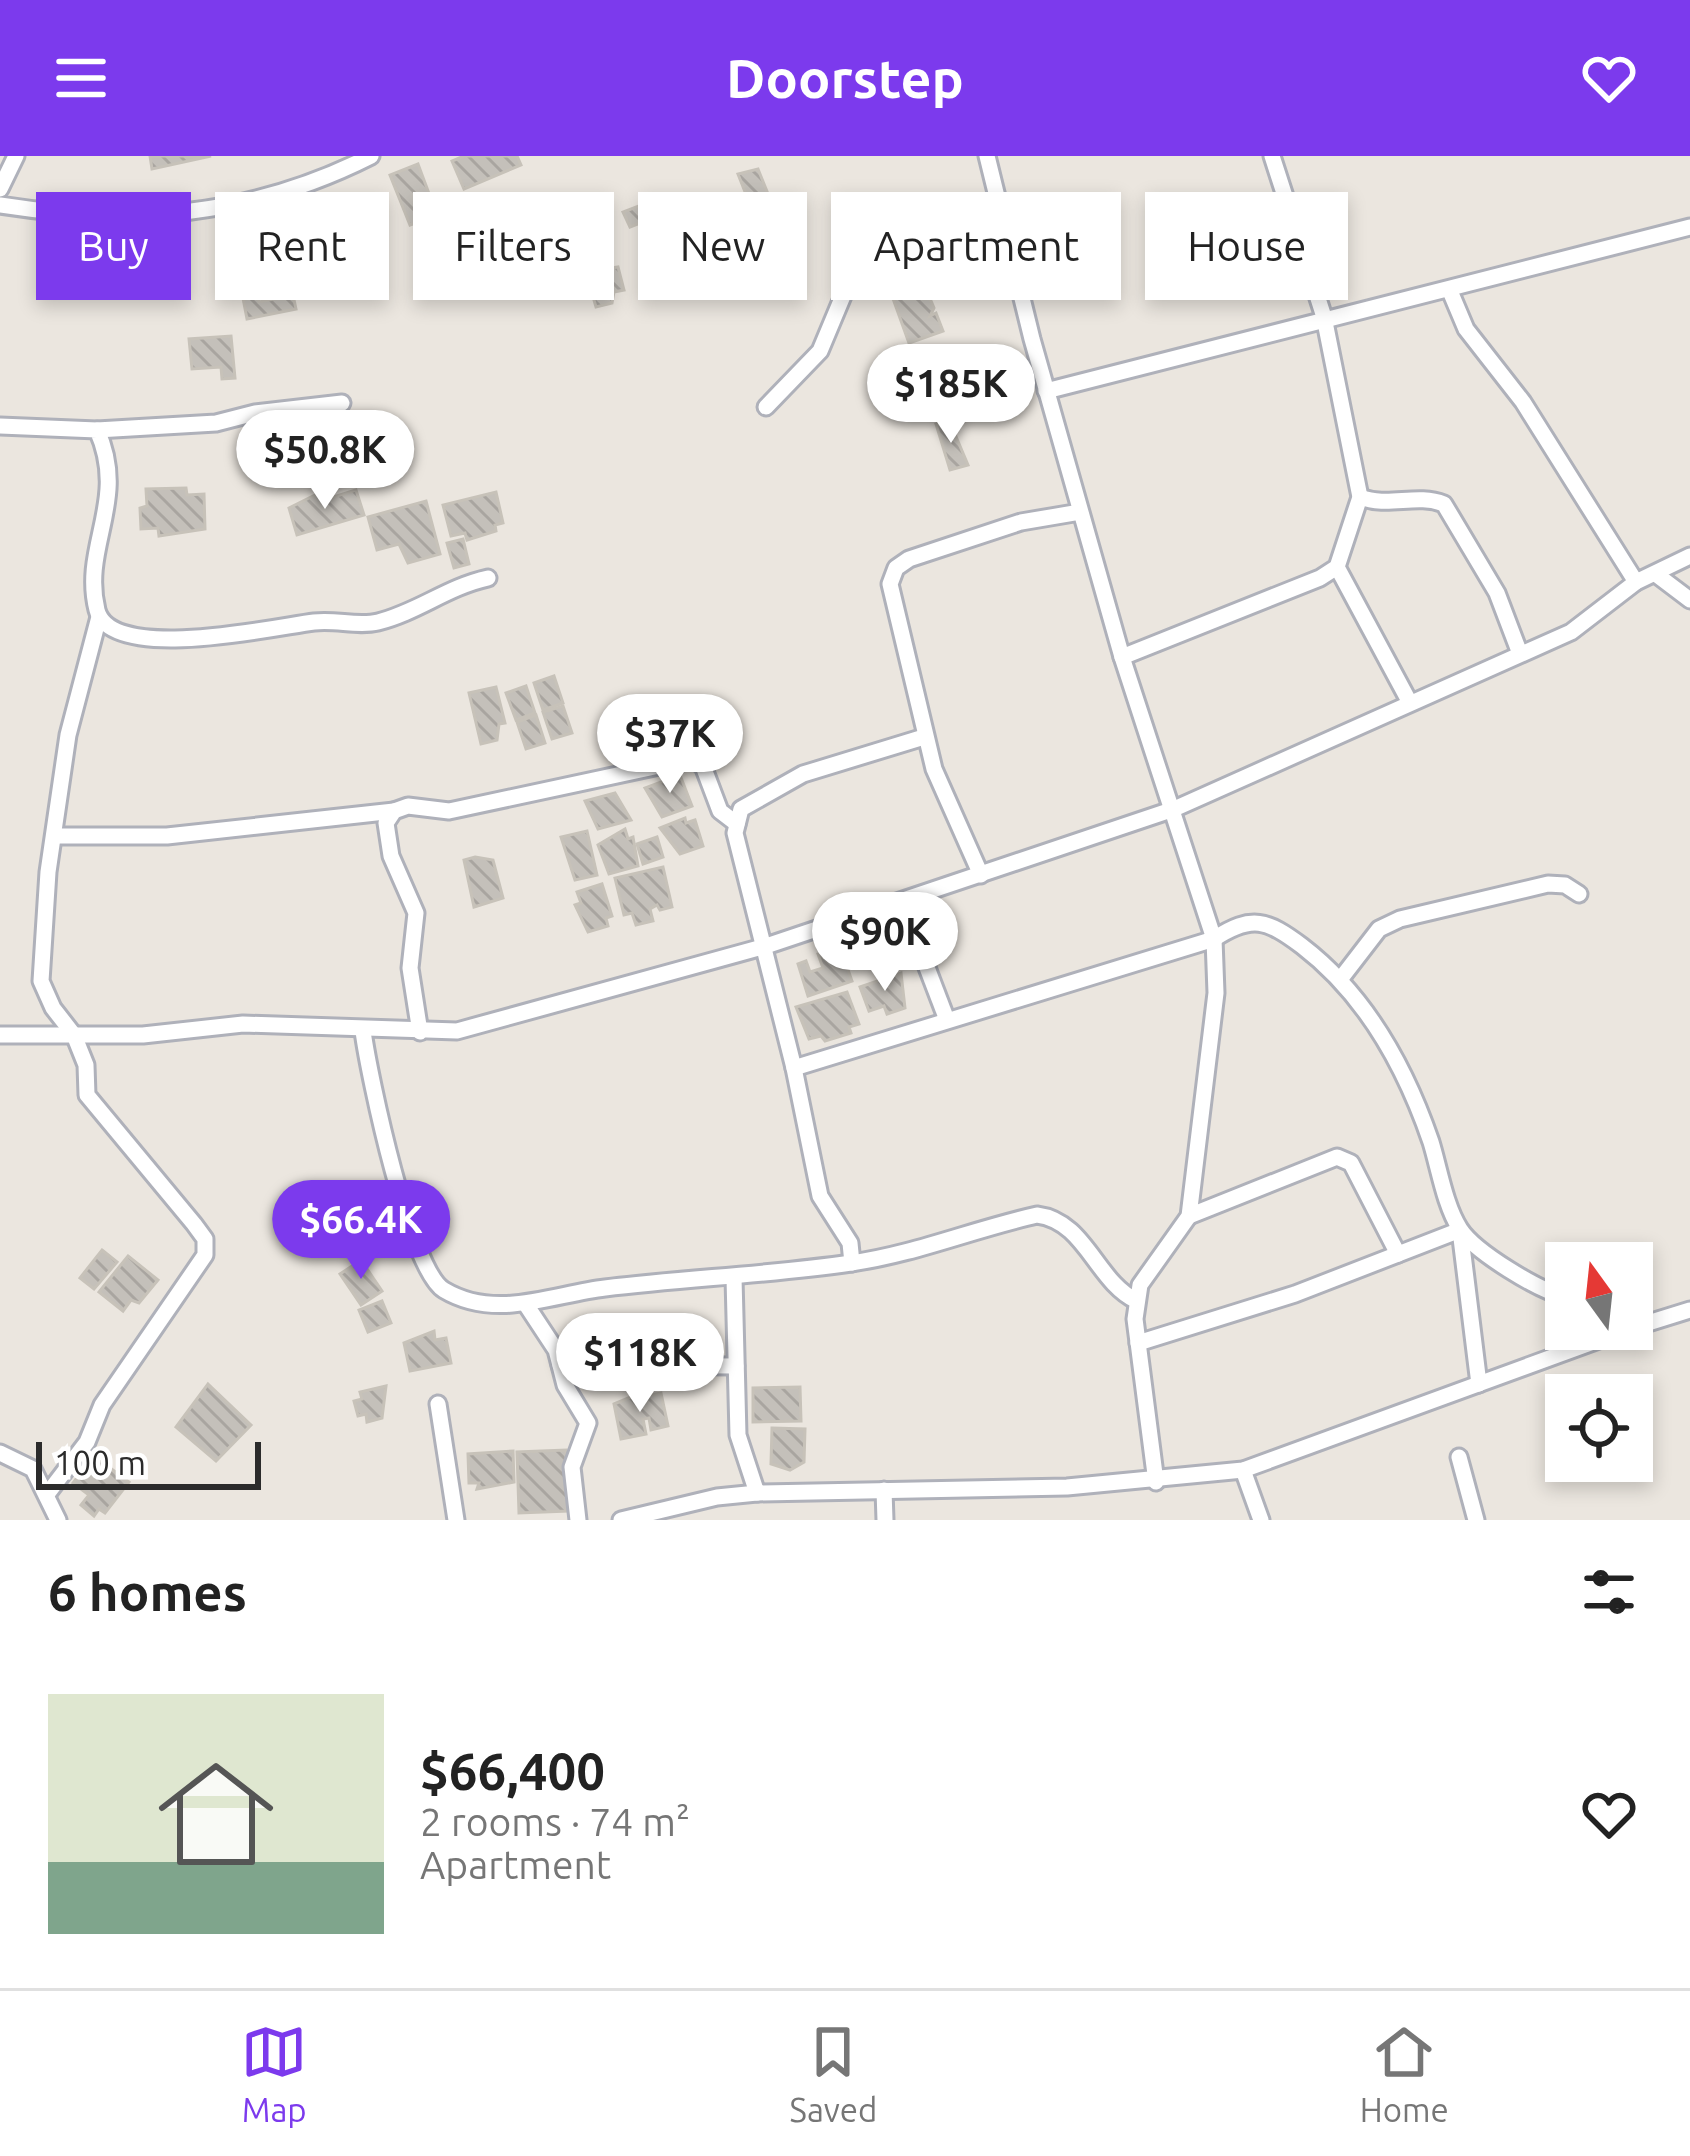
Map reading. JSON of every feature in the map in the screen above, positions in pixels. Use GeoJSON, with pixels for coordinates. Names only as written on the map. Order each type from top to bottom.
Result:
{"type":"FeatureCollection","features":[{"type":"Feature","properties":{"kind":"street"},"geometry":{"type":"LineString","coordinates":[[0,189],[16,156]]}},
{"type":"Feature","properties":{"kind":"street"},"geometry":{"type":"LineString","coordinates":[[0,205],[85,218],[159,217],[248,202],[333,175],[371,156]]}},
{"type":"Feature","properties":{"kind":"street"},"geometry":{"type":"LineString","coordinates":[[987,156],[996,192]]}},
{"type":"Feature","properties":{"kind":"street"},"geometry":{"type":"LineString","coordinates":[[1122,657],[1300,587],[1337,567],[1360,497],[1324,317],[1272,156]]}},
{"type":"Feature","properties":{"kind":"street"},"geometry":{"type":"LineString","coordinates":[[1046,391],[1324,317],[1450,291],[1683,230],[1690,244]]}},
{"type":"Feature","properties":{"kind":"street"},"geometry":{"type":"LineString","coordinates":[[1450,291],[1466,329],[1523,402],[1636,582]]}},
{"type":"Feature","properties":{"kind":"street"},"geometry":{"type":"LineString","coordinates":[[766,406],[820,351],[841,300]]}},
{"type":"Feature","properties":{"kind":"street"},"geometry":{"type":"LineString","coordinates":[[1023,300],[1122,657],[1214,939],[1216,993],[1189,1216],[1140,1285],[1138,1301],[1138,1343],[1156,1482]]}},
{"type":"Feature","properties":{"kind":"street"},"geometry":{"type":"LineString","coordinates":[[0,427],[98,430],[216,423],[255,413],[342,404]]}},
{"type":"Feature","properties":{"kind":"street"},"geometry":{"type":"LineString","coordinates":[[48,1492],[87,1442],[102,1406],[205,1255],[205,1239],[194,1224],[87,1095],[86,1065],[74,1035],[52,1008],[41,981],[48,872],[68,735],[99,617],[97,559],[112,487],[109,456],[98,430]]}},
{"type":"Feature","properties":{"kind":"street"},"geometry":{"type":"LineString","coordinates":[[1360,497],[1381,505],[1428,498],[1444,504],[1488,576],[1519,651]]}},
{"type":"Feature","properties":{"kind":"street"},"geometry":{"type":"LineString","coordinates":[[981,875],[956,826],[924,737],[891,605],[896,568],[909,559],[1021,523],[1080,512]]}},
{"type":"Feature","properties":{"kind":"street"},"geometry":{"type":"LineString","coordinates":[[0,1035],[143,1035],[243,1024],[419,1032],[478,1028],[766,946],[1174,809],[1519,651],[1571,632],[1636,582],[1690,556]]}},
{"type":"Feature","properties":{"kind":"street"},"geometry":{"type":"LineString","coordinates":[[1337,567],[1408,701]]}},
{"type":"Feature","properties":{"kind":"street"},"geometry":{"type":"LineString","coordinates":[[1657,574],[1690,600]]}},
{"type":"Feature","properties":{"kind":"street"},"geometry":{"type":"LineString","coordinates":[[99,617],[116,632],[152,639],[279,630],[333,620],[374,623],[438,592],[488,578]]}},
{"type":"Feature","properties":{"kind":"street"},"geometry":{"type":"LineString","coordinates":[[852,1263],[850,1243],[820,1196],[737,824],[741,809],[803,774],[924,737]]}},
{"type":"Feature","properties":{"kind":"street"},"geometry":{"type":"LineString","coordinates":[[56,836],[166,836],[408,806],[449,811],[692,760],[704,766],[720,811],[737,824]]}},
{"type":"Feature","properties":{"kind":"street"},"geometry":{"type":"LineString","coordinates":[[394,811],[386,824],[388,842],[416,913],[410,968],[419,1032]]}},
{"type":"Feature","properties":{"kind":"street"},"geometry":{"type":"LineString","coordinates":[[1342,977],[1378,929],[1400,919],[1548,884],[1565,885],[1579,894]]}},
{"type":"Feature","properties":{"kind":"street"},"geometry":{"type":"LineString","coordinates":[[902,902],[947,1020]]}},
{"type":"Feature","properties":{"kind":"street"},"geometry":{"type":"LineString","coordinates":[[794,1068],[1214,939],[1238,923],[1272,923],[1342,977],[1392,1050],[1426,1128],[1460,1230],[1479,1384]]}},
{"type":"Feature","properties":{"kind":"street"},"geometry":{"type":"LineString","coordinates":[[362,1031],[370,1082],[426,1270],[443,1290],[527,1306],[597,1288],[852,1263],[1044,1216],[1064,1223],[1123,1292],[1138,1301]]}},
{"type":"Feature","properties":{"kind":"street"},"geometry":{"type":"LineString","coordinates":[[1189,1216],[1337,1157],[1351,1163],[1398,1254]]}},
{"type":"Feature","properties":{"kind":"street"},"geometry":{"type":"LineString","coordinates":[[1138,1343],[1295,1294],[1460,1230]]}},
{"type":"Feature","properties":{"kind":"street"},"geometry":{"type":"LineString","coordinates":[[1460,1230],[1545,1293]]}},
{"type":"Feature","properties":{"kind":"street"},"geometry":{"type":"LineString","coordinates":[[734,1278],[738,1436],[758,1493]]}},
{"type":"Feature","properties":{"kind":"street"},"geometry":{"type":"LineString","coordinates":[[527,1306],[588,1423],[572,1467],[578,1520]]}},
{"type":"Feature","properties":{"kind":"street"},"geometry":{"type":"LineString","coordinates":[[1653,1321],[1690,1310]]}},
{"type":"Feature","properties":{"kind":"street"},"geometry":{"type":"LineString","coordinates":[[1653,1316],[1660,1318]]}},
{"type":"Feature","properties":{"kind":"street"},"geometry":{"type":"LineString","coordinates":[[621,1520],[717,1497],[758,1493],[1156,1482],[1243,1470],[1572,1350]]}},
{"type":"Feature","properties":{"kind":"street"},"geometry":{"type":"LineString","coordinates":[[560,1365],[736,1366]]}},
{"type":"Feature","properties":{"kind":"street"},"geometry":{"type":"LineString","coordinates":[[438,1403],[456,1520]]}},
{"type":"Feature","properties":{"kind":"street"},"geometry":{"type":"LineString","coordinates":[[0,1453],[34,1468],[58,1520]]}},
{"type":"Feature","properties":{"kind":"street"},"geometry":{"type":"LineString","coordinates":[[1459,1457],[1476,1520]]}},
{"type":"Feature","properties":{"kind":"street"},"geometry":{"type":"LineString","coordinates":[[1243,1470],[1261,1520]]}},
{"type":"Feature","properties":{"kind":"street"},"geometry":{"type":"LineString","coordinates":[[884,1490],[885,1520]]}},
{"type":"Feature","properties":{"kind":"building"},"geometry":{"type":"Polygon","coordinates":[[[150,156],[211,156],[152,169],[150,156]]]}},
{"type":"Feature","properties":{"kind":"building"},"geometry":{"type":"Polygon","coordinates":[[[464,156],[517,156],[521,165],[464,189],[452,161],[464,156]]]}},
{"type":"Feature","properties":{"kind":"building"},"geometry":{"type":"Polygon","coordinates":[[[418,164],[428,192],[413,192],[413,224],[410,225],[390,175],[418,164]]]}},
{"type":"Feature","properties":{"kind":"building"},"geometry":{"type":"Polygon","coordinates":[[[758,169],[767,192],[745,192],[738,174],[758,169]]]}},
{"type":"Feature","properties":{"kind":"building"},"geometry":{"type":"Polygon","coordinates":[[[638,206],[638,224],[630,227],[623,212],[638,206]]]}},
{"type":"Feature","properties":{"kind":"building"},"geometry":{"type":"Polygon","coordinates":[[[618,267],[624,290],[614,292],[614,268],[618,267]]]}},
{"type":"Feature","properties":{"kind":"building"},"geometry":{"type":"Polygon","coordinates":[[[243,300],[294,300],[296,309],[247,319],[243,300]]]}},
{"type":"Feature","properties":{"kind":"building"},"geometry":{"type":"Polygon","coordinates":[[[893,300],[931,300],[934,308],[930,316],[936,313],[943,331],[909,343],[893,300]]]}},
{"type":"Feature","properties":{"kind":"building"},"geometry":{"type":"Polygon","coordinates":[[[231,336],[235,378],[222,379],[221,367],[192,369],[189,339],[231,336]]]}},
{"type":"Feature","properties":{"kind":"building"},"geometry":{"type":"Polygon","coordinates":[[[943,346],[961,398],[931,408],[912,356],[943,346]]]}},
{"type":"Feature","properties":{"kind":"building"},"geometry":{"type":"Polygon","coordinates":[[[949,420],[968,465],[950,470],[936,424],[949,420]]]}},
{"type":"Feature","properties":{"kind":"building"},"geometry":{"type":"Polygon","coordinates":[[[186,488],[187,495],[204,494],[205,529],[159,536],[158,528],[141,529],[146,489],[186,488]]]}},
{"type":"Feature","properties":{"kind":"building"},"geometry":{"type":"Polygon","coordinates":[[[356,490],[364,515],[297,535],[289,508],[321,492],[324,500],[356,490]]]}},
{"type":"Feature","properties":{"kind":"building"},"geometry":{"type":"Polygon","coordinates":[[[496,492],[503,523],[495,525],[496,531],[467,540],[465,533],[451,536],[443,505],[496,492]]]}},
{"type":"Feature","properties":{"kind":"building"},"geometry":{"type":"Polygon","coordinates":[[[426,501],[440,554],[408,563],[399,544],[377,550],[368,517],[426,501]]]}},
{"type":"Feature","properties":{"kind":"building"},"geometry":{"type":"Polygon","coordinates":[[[463,539],[469,564],[454,568],[447,543],[463,539]]]}},
{"type":"Feature","properties":{"kind":"building"},"geometry":{"type":"Polygon","coordinates":[[[554,676],[563,703],[543,710],[534,683],[554,676]]]}},
{"type":"Feature","properties":{"kind":"building"},"geometry":{"type":"Polygon","coordinates":[[[526,686],[535,713],[516,720],[506,693],[526,686]]]}},
{"type":"Feature","properties":{"kind":"building"},"geometry":{"type":"Polygon","coordinates":[[[496,687],[505,723],[499,724],[497,740],[481,744],[469,693],[496,687]]]}},
{"type":"Feature","properties":{"kind":"building"},"geometry":{"type":"Polygon","coordinates":[[[563,706],[572,733],[552,739],[543,712],[563,706]]]}},
{"type":"Feature","properties":{"kind":"building"},"geometry":{"type":"Polygon","coordinates":[[[536,715],[545,743],[526,749],[517,722],[536,715]]]}},
{"type":"Feature","properties":{"kind":"building"},"geometry":{"type":"Polygon","coordinates":[[[680,775],[692,806],[662,817],[645,788],[680,775]]]}},
{"type":"Feature","properties":{"kind":"building"},"geometry":{"type":"Polygon","coordinates":[[[615,793],[631,820],[598,829],[585,801],[615,793]]]}},
{"type":"Feature","properties":{"kind":"building"},"geometry":{"type":"Polygon","coordinates":[[[685,818],[686,823],[695,820],[703,846],[680,854],[660,828],[685,818]]]}},
{"type":"Feature","properties":{"kind":"building"},"geometry":{"type":"Polygon","coordinates":[[[625,829],[628,839],[633,837],[638,866],[609,874],[598,845],[625,829]]]}},
{"type":"Feature","properties":{"kind":"building"},"geometry":{"type":"Polygon","coordinates":[[[587,831],[597,875],[575,880],[561,837],[587,831]]]}},
{"type":"Feature","properties":{"kind":"building"},"geometry":{"type":"Polygon","coordinates":[[[657,837],[663,857],[643,864],[637,844],[657,837]]]}},
{"type":"Feature","properties":{"kind":"building"},"geometry":{"type":"Polygon","coordinates":[[[464,860],[493,860],[503,898],[474,907],[464,860]]]}},
{"type":"Feature","properties":{"kind":"building"},"geometry":{"type":"Polygon","coordinates":[[[663,867],[672,907],[660,910],[657,905],[650,909],[653,921],[636,925],[632,913],[624,915],[615,878],[663,867]]]}},
{"type":"Feature","properties":{"kind":"building"},"geometry":{"type":"Polygon","coordinates":[[[602,884],[612,916],[606,918],[608,926],[588,932],[575,905],[581,903],[577,892],[602,884]]]}},
{"type":"Feature","properties":{"kind":"building"},"geometry":{"type":"Polygon","coordinates":[[[834,949],[837,960],[845,961],[852,981],[808,996],[798,964],[806,961],[810,972],[823,968],[818,954],[834,949]]]}},
{"type":"Feature","properties":{"kind":"building"},"geometry":{"type":"Polygon","coordinates":[[[901,973],[905,1008],[887,1014],[884,1006],[869,1011],[860,987],[901,973]]]}},
{"type":"Feature","properties":{"kind":"building"},"geometry":{"type":"Polygon","coordinates":[[[847,992],[859,1024],[849,1027],[851,1033],[825,1041],[821,1036],[809,1039],[796,1007],[847,992]]]}},
{"type":"Feature","properties":{"kind":"building"},"geometry":{"type":"Polygon","coordinates":[[[102,1250],[117,1262],[94,1289],[80,1278],[102,1250]]]}},
{"type":"Feature","properties":{"kind":"building"},"geometry":{"type":"Polygon","coordinates":[[[128,1256],[158,1280],[139,1303],[131,1300],[123,1311],[99,1292],[128,1256]]]}},
{"type":"Feature","properties":{"kind":"building"},"geometry":{"type":"Polygon","coordinates":[[[361,1260],[382,1291],[361,1305],[340,1274],[361,1260]]]}},
{"type":"Feature","properties":{"kind":"building"},"geometry":{"type":"Polygon","coordinates":[[[382,1301],[391,1323],[368,1332],[359,1310],[382,1301]]]}},
{"type":"Feature","properties":{"kind":"building"},"geometry":{"type":"Polygon","coordinates":[[[434,1331],[435,1340],[446,1338],[451,1363],[410,1371],[404,1343],[434,1331]]]}},
{"type":"Feature","properties":{"kind":"building"},"geometry":{"type":"Polygon","coordinates":[[[208,1384],[251,1425],[216,1461],[176,1427],[208,1384]]]}},
{"type":"Feature","properties":{"kind":"building"},"geometry":{"type":"Polygon","coordinates":[[[386,1386],[382,1418],[367,1422],[366,1414],[358,1416],[354,1401],[362,1399],[360,1392],[386,1386]]]}},
{"type":"Feature","properties":{"kind":"building"},"geometry":{"type":"Polygon","coordinates":[[[800,1387],[801,1421],[753,1422],[753,1388],[800,1387]]]}},
{"type":"Feature","properties":{"kind":"building"},"geometry":{"type":"Polygon","coordinates":[[[661,1393],[668,1426],[651,1430],[649,1418],[643,1419],[646,1434],[621,1439],[614,1404],[638,1394],[639,1403],[646,1401],[645,1396],[661,1393]]]}},
{"type":"Feature","properties":{"kind":"building"},"geometry":{"type":"Polygon","coordinates":[[[772,1428],[805,1429],[804,1462],[790,1470],[771,1464],[772,1428]]]}},
{"type":"Feature","properties":{"kind":"building"},"geometry":{"type":"Polygon","coordinates":[[[566,1450],[568,1511],[519,1513],[517,1452],[566,1450]]]}},
{"type":"Feature","properties":{"kind":"building"},"geometry":{"type":"Polygon","coordinates":[[[513,1451],[514,1482],[477,1489],[479,1483],[469,1483],[468,1454],[513,1451]]]}},
{"type":"Feature","properties":{"kind":"building"},"geometry":{"type":"Polygon","coordinates":[[[94,1456],[129,1482],[105,1513],[99,1509],[94,1516],[81,1505],[89,1495],[73,1483],[94,1456]]]}}]}
